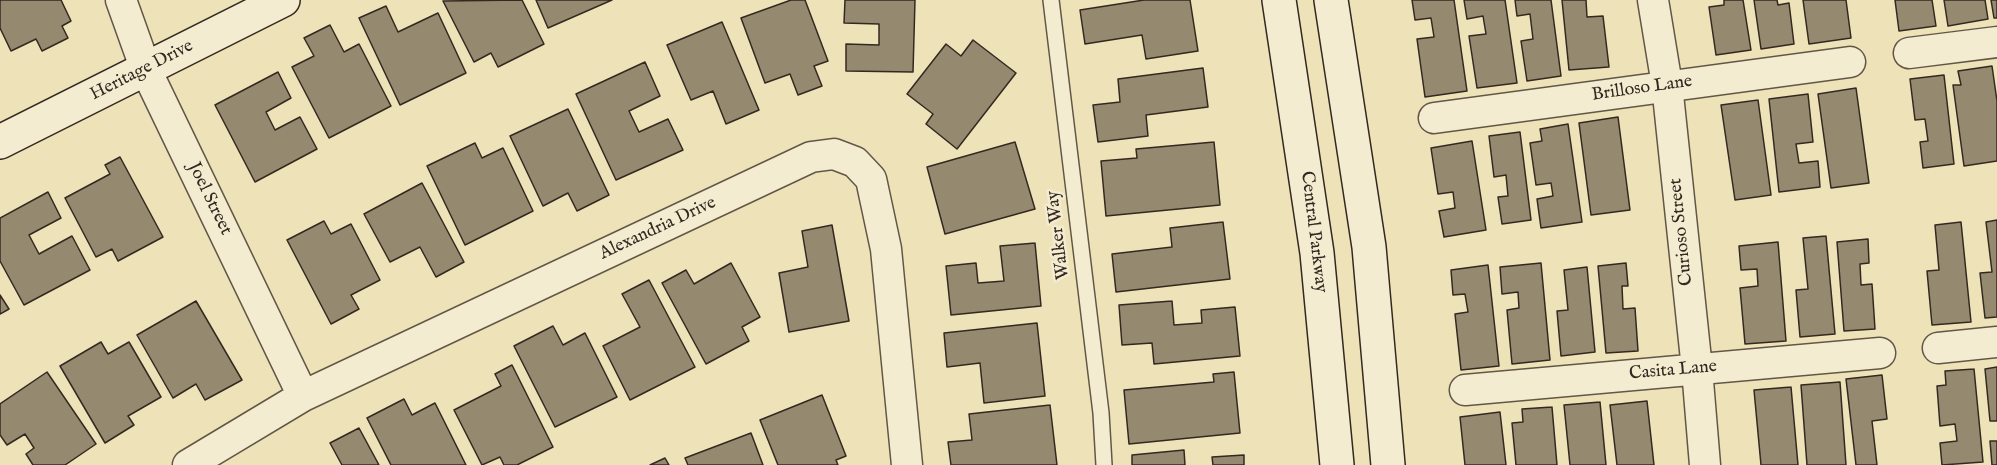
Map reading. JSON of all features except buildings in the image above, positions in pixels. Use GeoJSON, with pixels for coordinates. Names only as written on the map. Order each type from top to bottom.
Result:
{"type":"FeatureCollection","features":[{"type":"Feature","properties":{"kind":"main road","name":"Heritage Drive"},"geometry":{"type":"LineString","coordinates":[[0,142],[283,0]]}},
{"type":"Feature","properties":{"kind":"main road","name":"Central Parkway"},"geometry":{"type":"LineString","coordinates":[[1279,0],[1317,253],[1337,465]]}},
{"type":"Feature","properties":{"kind":"main road"},"geometry":{"type":"LineString","coordinates":[[1331,0],[1369,246],[1388,465]]}},
{"type":"Feature","properties":{"kind":"street","name":"Joel Street"},"geometry":{"type":"LineString","coordinates":[[122,0],[146,70],[303,396]]}},
{"type":"Feature","properties":{"kind":"street","name":"Curioso Street"},"geometry":{"type":"LineString","coordinates":[[1653,0],[1666,85],[1697,369],[1705,465]]}},
{"type":"Feature","properties":{"kind":"street"},"geometry":{"type":"LineString","coordinates":[[1908,53],[1997,42]]}},
{"type":"Feature","properties":{"kind":"street","name":"Brilloso Lane"},"geometry":{"type":"LineString","coordinates":[[1434,118],[1850,62]]}},
{"type":"Feature","properties":{"kind":"street","name":"Alexandria Drive"},"geometry":{"type":"LineString","coordinates":[[188,465],[303,396],[811,156],[834,154],[855,162],[871,179],[886,249],[907,465]]}},
{"type":"Feature","properties":{"kind":"street"},"geometry":{"type":"LineString","coordinates":[[1938,348],[1997,342]]}},
{"type":"Feature","properties":{"kind":"street","name":"Casita Lane"},"geometry":{"type":"LineString","coordinates":[[1465,390],[1880,353]]}},
{"type":"Feature","properties":{"kind":"lane","name":"Walker Way"},"geometry":{"type":"LineString","coordinates":[[1050,0],[1101,413],[1104,465]]}}]}
